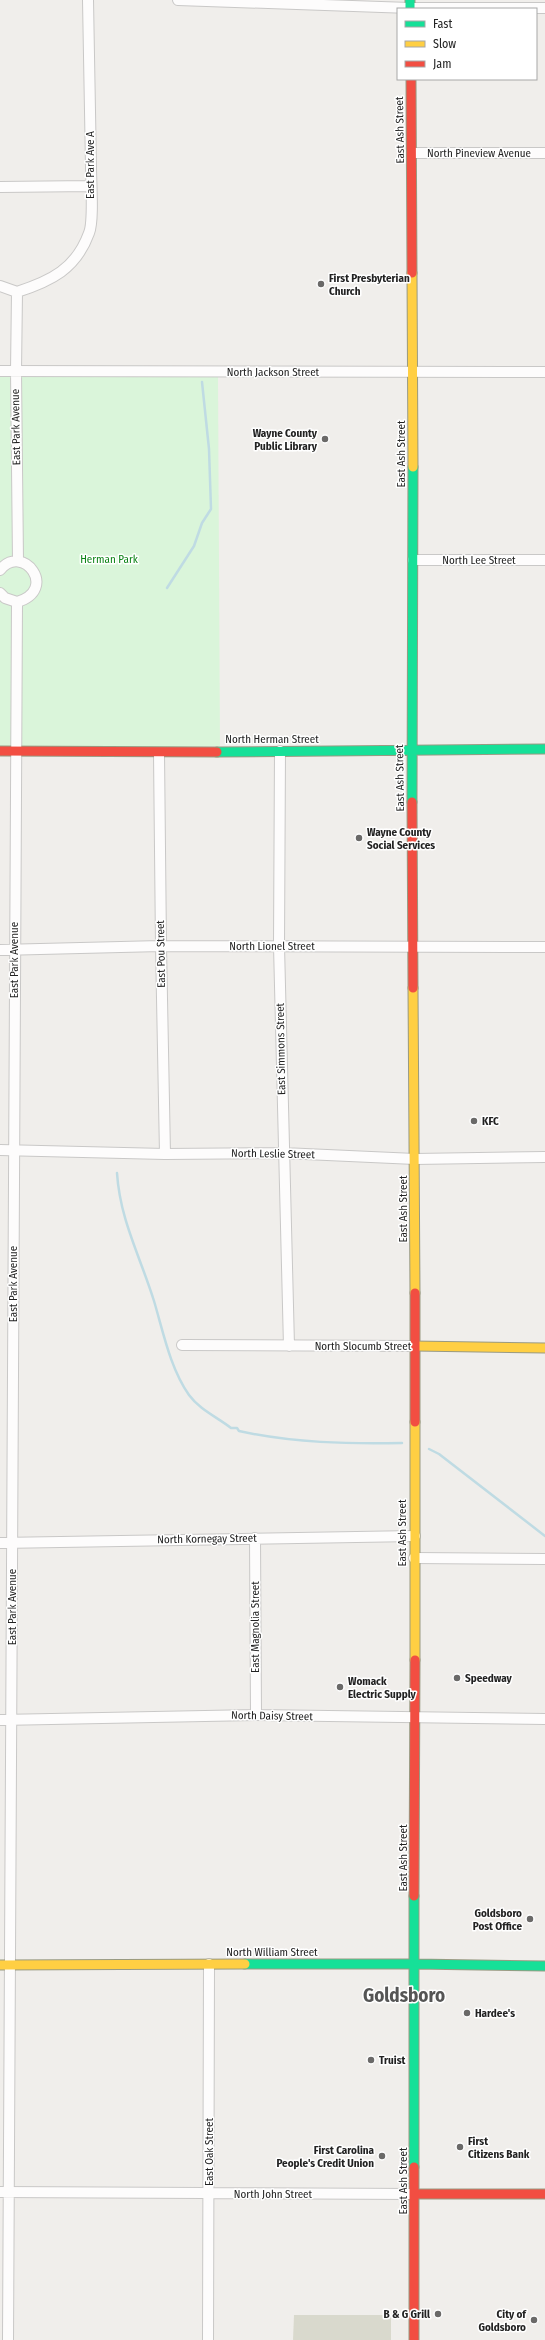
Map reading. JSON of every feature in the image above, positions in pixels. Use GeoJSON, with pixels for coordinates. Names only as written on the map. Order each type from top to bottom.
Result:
{"type":"FeatureCollection","features":[{"type":"Feature","properties":{"kind":"main road","name":"East Ash Street"},"geometry":{"type":"LineString","coordinates":[[411,80],[413,560],[411,749],[415,1159],[414,2340]]}},
{"type":"Feature","properties":{"kind":"main road","name":"North Herman Street"},"geometry":{"type":"LineString","coordinates":[[0,750],[159,752],[545,749]]}},
{"type":"Feature","properties":{"kind":"main road","name":"North Slocumb Street"},"geometry":{"type":"LineString","coordinates":[[414,1346],[545,1348]]}},
{"type":"Feature","properties":{"kind":"main road","name":"North William Street"},"geometry":{"type":"LineString","coordinates":[[5,1965],[415,1964],[545,1966]]}},
{"type":"Feature","properties":{"kind":"main road","name":"North John Street"},"geometry":{"type":"LineString","coordinates":[[415,2194],[545,2194]]}},
{"type":"Feature","properties":{"kind":"street","name":"East Park Ave A"},"geometry":{"type":"LineString","coordinates":[[17,292],[44,284],[65,270],[79,253],[89,232],[91,186],[88,0]]}},
{"type":"Feature","properties":{"kind":"street"},"geometry":{"type":"LineString","coordinates":[[178,0],[545,8]]}},
{"type":"Feature","properties":{"kind":"street","name":"North Pineview Avenue"},"geometry":{"type":"LineString","coordinates":[[412,153],[545,153]]}},
{"type":"Feature","properties":{"kind":"street"},"geometry":{"type":"LineString","coordinates":[[0,187],[91,186]]}},
{"type":"Feature","properties":{"kind":"street"},"geometry":{"type":"LineString","coordinates":[[0,286],[17,292]]}},
{"type":"Feature","properties":{"kind":"street","name":"East Park Avenue"},"geometry":{"type":"LineString","coordinates":[[17,292],[16,372],[18,561]]}},
{"type":"Feature","properties":{"kind":"street","name":"North Jackson Street"},"geometry":{"type":"LineString","coordinates":[[0,372],[545,372]]}},
{"type":"Feature","properties":{"kind":"street","name":"North Lee Street"},"geometry":{"type":"LineString","coordinates":[[413,560],[545,560]]}},
{"type":"Feature","properties":{"kind":"street"},"geometry":{"type":"LineString","coordinates":[[0,570],[10,562],[18,561],[30,567],[36,582],[35,588],[29,597],[17,602],[4,598],[0,593]]}},
{"type":"Feature","properties":{"kind":"street","name":"East Park Avenue"},"geometry":{"type":"LineString","coordinates":[[8,2340],[4,2192],[5,1965],[12,1720],[13,1150],[17,602]]}},
{"type":"Feature","properties":{"kind":"street","name":"East Simmons Street"},"geometry":{"type":"LineString","coordinates":[[280,751],[279,946],[289,1346]]}},
{"type":"Feature","properties":{"kind":"street","name":"East Pou Street"},"geometry":{"type":"LineString","coordinates":[[159,752],[160,946],[165,1154]]}},
{"type":"Feature","properties":{"kind":"street","name":"North Lionel Street"},"geometry":{"type":"LineString","coordinates":[[0,950],[160,946],[545,947]]}},
{"type":"Feature","properties":{"kind":"street","name":"North Leslie Street"},"geometry":{"type":"LineString","coordinates":[[0,1150],[165,1154],[283,1153],[415,1159],[545,1157]]}},
{"type":"Feature","properties":{"kind":"street","name":"North Slocumb Street"},"geometry":{"type":"LineString","coordinates":[[182,1345],[414,1346]]}},
{"type":"Feature","properties":{"kind":"street","name":"North Kornegay Street"},"geometry":{"type":"LineString","coordinates":[[0,1543],[414,1536]]}},
{"type":"Feature","properties":{"kind":"street","name":"East Magnolia Street"},"geometry":{"type":"LineString","coordinates":[[255,1538],[256,1715]]}},
{"type":"Feature","properties":{"kind":"street"},"geometry":{"type":"LineString","coordinates":[[414,1558],[545,1559]]}},
{"type":"Feature","properties":{"kind":"street","name":"North Daisy Street"},"geometry":{"type":"LineString","coordinates":[[0,1720],[256,1715],[414,1719],[545,1719]]}},
{"type":"Feature","properties":{"kind":"street","name":"East Oak Street"},"geometry":{"type":"LineString","coordinates":[[208,2340],[209,1964]]}},
{"type":"Feature","properties":{"kind":"street","name":"North John Street"},"geometry":{"type":"LineString","coordinates":[[4,2192],[415,2194]]}},
{"type":"Feature","properties":{"kind":"shaded area"},"geometry":{"type":"Polygon","coordinates":[[[294,2315],[391,2315],[391,2340],[293,2340],[294,2315]]]}},
{"type":"Feature","properties":{"kind":"green space","name":"Herman Park"},"geometry":{"type":"Polygon","coordinates":[[[0,371],[218,372],[220,746],[0,751],[0,371]]]}},
{"type":"Feature","properties":{"kind":"waterway"},"geometry":{"type":"LineString","coordinates":[[167,588],[194,546],[202,523],[211,509],[209,449],[202,382]]}},
{"type":"Feature","properties":{"kind":"waterway"},"geometry":{"type":"LineString","coordinates":[[117,1173],[126,1222],[149,1285],[172,1361],[182,1384],[198,1405],[231,1428],[237,1428],[239,1431],[259,1435],[320,1442],[402,1443]]}},
{"type":"Feature","properties":{"kind":"waterway"},"geometry":{"type":"LineString","coordinates":[[429,1449],[439,1454],[545,1536]]}},
{"type":"Feature","properties":{"kind":"traffic: fast"},"geometry":{"type":"LineString","coordinates":[[410,0],[410,8]]}},
{"type":"Feature","properties":{"kind":"traffic: fast"},"geometry":{"type":"LineString","coordinates":[[412,802],[413,467]]}},
{"type":"Feature","properties":{"kind":"traffic: fast"},"geometry":{"type":"LineString","coordinates":[[217,752],[545,749]]}},
{"type":"Feature","properties":{"kind":"traffic: fast"},"geometry":{"type":"LineString","coordinates":[[414,1896],[414,2167]]}},
{"type":"Feature","properties":{"kind":"traffic: fast"},"geometry":{"type":"LineString","coordinates":[[245,1964],[415,1964]]}},
{"type":"Feature","properties":{"kind":"traffic: fast"},"geometry":{"type":"LineString","coordinates":[[415,1964],[545,1966]]}},
{"type":"Feature","properties":{"kind":"traffic: slow"},"geometry":{"type":"LineString","coordinates":[[412,273],[413,467]]}},
{"type":"Feature","properties":{"kind":"traffic: slow"},"geometry":{"type":"LineString","coordinates":[[413,988],[415,1293]]}},
{"type":"Feature","properties":{"kind":"traffic: slow"},"geometry":{"type":"LineString","coordinates":[[414,1346],[545,1348]]}},
{"type":"Feature","properties":{"kind":"traffic: slow"},"geometry":{"type":"LineString","coordinates":[[415,1422],[415,1660]]}},
{"type":"Feature","properties":{"kind":"traffic: slow"},"geometry":{"type":"LineString","coordinates":[[0,1965],[245,1964]]}},
{"type":"Feature","properties":{"kind":"traffic: jam"},"geometry":{"type":"LineString","coordinates":[[411,80],[412,273]]}},
{"type":"Feature","properties":{"kind":"traffic: jam"},"geometry":{"type":"LineString","coordinates":[[0,751],[217,752]]}},
{"type":"Feature","properties":{"kind":"traffic: jam"},"geometry":{"type":"LineString","coordinates":[[412,802],[413,988]]}},
{"type":"Feature","properties":{"kind":"traffic: jam"},"geometry":{"type":"LineString","coordinates":[[415,1293],[415,1422]]}},
{"type":"Feature","properties":{"kind":"traffic: jam"},"geometry":{"type":"LineString","coordinates":[[414,1896],[415,1660]]}},
{"type":"Feature","properties":{"kind":"traffic: jam"},"geometry":{"type":"LineString","coordinates":[[414,2167],[414,2340]]}},
{"type":"Feature","properties":{"kind":"traffic: jam"},"geometry":{"type":"LineString","coordinates":[[415,2194],[545,2194]]}},
{"type":"Feature","properties":{"kind":"place","name":"First Presbyterian Church"},"geometry":{"type":"Point","coordinates":[321,284]}},
{"type":"Feature","properties":{"kind":"place","name":"Wayne County Public Library"},"geometry":{"type":"Point","coordinates":[325,439]}},
{"type":"Feature","properties":{"kind":"place","name":"Wayne County Social Services"},"geometry":{"type":"Point","coordinates":[359,838]}},
{"type":"Feature","properties":{"kind":"place","name":"KFC"},"geometry":{"type":"Point","coordinates":[474,1121]}},
{"type":"Feature","properties":{"kind":"place","name":"Speedway"},"geometry":{"type":"Point","coordinates":[457,1678]}},
{"type":"Feature","properties":{"kind":"place","name":"Womack Electric Supply"},"geometry":{"type":"Point","coordinates":[340,1687]}},
{"type":"Feature","properties":{"kind":"place","name":"Goldsboro Post Office"},"geometry":{"type":"Point","coordinates":[530,1919]}},
{"type":"Feature","properties":{"kind":"place","name":"Hardee's"},"geometry":{"type":"Point","coordinates":[467,2013]}},
{"type":"Feature","properties":{"kind":"place","name":"Truist"},"geometry":{"type":"Point","coordinates":[371,2060]}},
{"type":"Feature","properties":{"kind":"place","name":"First Citizens Bank"},"geometry":{"type":"Point","coordinates":[460,2147]}},
{"type":"Feature","properties":{"kind":"place","name":"First Carolina People's Credit Union"},"geometry":{"type":"Point","coordinates":[382,2156]}},
{"type":"Feature","properties":{"kind":"place","name":"B & G Grill"},"geometry":{"type":"Point","coordinates":[438,2314]}},
{"type":"Feature","properties":{"kind":"place","name":"City of Goldsboro"},"geometry":{"type":"Point","coordinates":[534,2320]}},
{"type":"Feature","properties":{"kind":"district","name":"Goldsboro"},"geometry":{"type":"Point","coordinates":[404,1995]}}]}
